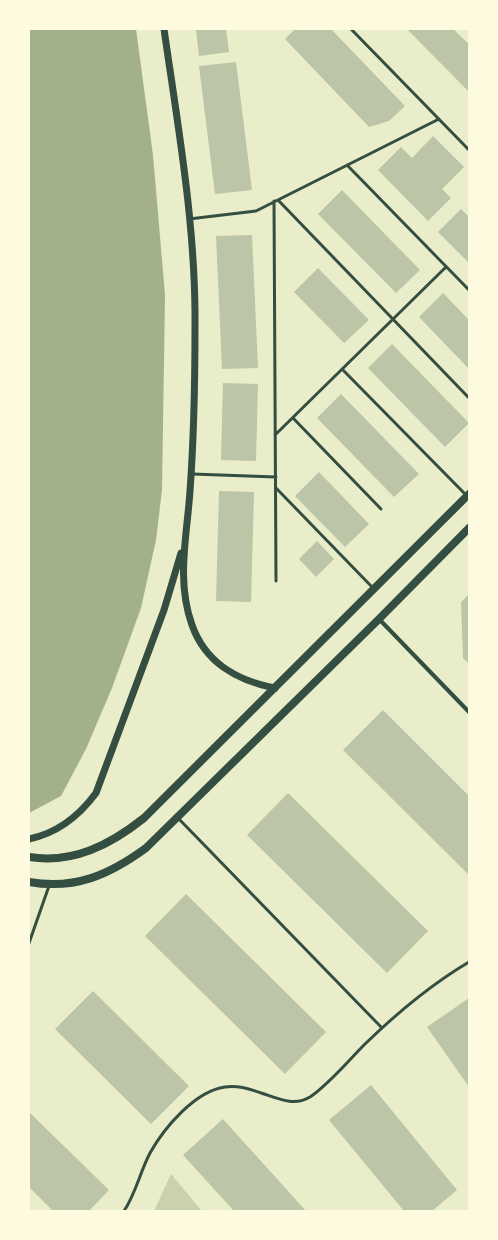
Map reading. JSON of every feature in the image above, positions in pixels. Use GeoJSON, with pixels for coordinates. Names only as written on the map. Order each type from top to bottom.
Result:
{"type":"FeatureCollection","features":[{"type":"Feature","properties":{"kind":"main road"},"geometry":{"type":"LineString","coordinates":[[29,857],[55,859],[83,854],[100,847],[130,829],[157,805],[468,495]]}},
{"type":"Feature","properties":{"kind":"main road"},"geometry":{"type":"LineString","coordinates":[[29,882],[49,886],[70,884],[111,870],[146,848],[379,619],[469,528]]}},
{"type":"Feature","properties":{"kind":"street"},"geometry":{"type":"LineString","coordinates":[[164,29],[189,219],[192,250],[195,325],[191,474],[183,584],[185,599],[192,627],[204,651],[233,674],[246,681],[275,688]]}},
{"type":"Feature","properties":{"kind":"street"},"geometry":{"type":"LineString","coordinates":[[29,838],[50,833],[69,822],[87,805],[96,793],[164,610],[185,541]]}},
{"type":"Feature","properties":{"kind":"street"},"geometry":{"type":"LineString","coordinates":[[379,619],[469,712]]}},
{"type":"Feature","properties":{"kind":"lane"},"geometry":{"type":"LineString","coordinates":[[351,29],[469,150]]}},
{"type":"Feature","properties":{"kind":"lane"},"geometry":{"type":"LineString","coordinates":[[189,219],[256,211],[439,119]]}},
{"type":"Feature","properties":{"kind":"lane"},"geometry":{"type":"LineString","coordinates":[[347,165],[469,290]]}},
{"type":"Feature","properties":{"kind":"lane"},"geometry":{"type":"LineString","coordinates":[[278,200],[469,398]]}},
{"type":"Feature","properties":{"kind":"lane"},"geometry":{"type":"LineString","coordinates":[[274,201],[276,581]]}},
{"type":"Feature","properties":{"kind":"lane"},"geometry":{"type":"LineString","coordinates":[[275,435],[446,267]]}},
{"type":"Feature","properties":{"kind":"lane"},"geometry":{"type":"LineString","coordinates":[[342,369],[468,495]]}},
{"type":"Feature","properties":{"kind":"lane"},"geometry":{"type":"LineString","coordinates":[[292,418],[381,509]]}},
{"type":"Feature","properties":{"kind":"lane"},"geometry":{"type":"LineString","coordinates":[[191,474],[276,477]]}},
{"type":"Feature","properties":{"kind":"lane"},"geometry":{"type":"LineString","coordinates":[[276,488],[374,589]]}},
{"type":"Feature","properties":{"kind":"lane"},"geometry":{"type":"LineString","coordinates":[[178,818],[382,1028]]}},
{"type":"Feature","properties":{"kind":"lane"},"geometry":{"type":"LineString","coordinates":[[29,943],[49,886]]}},
{"type":"Feature","properties":{"kind":"lane"},"geometry":{"type":"LineString","coordinates":[[124,1211],[132,1197],[149,1154],[171,1124],[195,1102],[217,1089],[233,1087],[249,1089],[290,1102],[302,1100],[314,1093],[382,1028],[427,989],[469,962]]}},
{"type":"Feature","properties":{"kind":"shaded area"},"geometry":{"type":"Polygon","coordinates":[[[29,29],[136,29],[153,155],[165,295],[162,490],[156,540],[141,608],[112,688],[86,749],[61,796],[31,812],[29,812],[29,29]]]}},
{"type":"Feature","properties":{"kind":"shaded area"},"geometry":{"type":"Polygon","coordinates":[[[171,1174],[202,1211],[154,1211],[171,1174]]]}},
{"type":"Feature","properties":{"kind":"building"},"geometry":{"type":"Polygon","coordinates":[[[196,29],[226,29],[229,52],[199,56],[196,29]]]}},
{"type":"Feature","properties":{"kind":"building"},"geometry":{"type":"Polygon","coordinates":[[[295,29],[331,29],[405,106],[389,121],[369,127],[285,39],[295,29]]]}},
{"type":"Feature","properties":{"kind":"building"},"geometry":{"type":"Polygon","coordinates":[[[407,29],[457,29],[455,31],[469,44],[469,92],[407,29]]]}},
{"type":"Feature","properties":{"kind":"building"},"geometry":{"type":"Polygon","coordinates":[[[236,62],[252,190],[215,194],[199,66],[236,62]]]}},
{"type":"Feature","properties":{"kind":"building"},"geometry":{"type":"Polygon","coordinates":[[[433,136],[464,167],[442,189],[451,198],[428,221],[378,170],[401,147],[412,158],[433,136]]]}},
{"type":"Feature","properties":{"kind":"building"},"geometry":{"type":"Polygon","coordinates":[[[342,190],[420,270],[396,293],[318,214],[342,190]]]}},
{"type":"Feature","properties":{"kind":"building"},"geometry":{"type":"Polygon","coordinates":[[[461,209],[469,217],[469,263],[438,232],[461,209]]]}},
{"type":"Feature","properties":{"kind":"building"},"geometry":{"type":"Polygon","coordinates":[[[252,235],[258,368],[222,369],[216,236],[252,235]]]}},
{"type":"Feature","properties":{"kind":"building"},"geometry":{"type":"Polygon","coordinates":[[[318,268],[369,320],[344,343],[294,292],[318,268]]]}},
{"type":"Feature","properties":{"kind":"building"},"geometry":{"type":"Polygon","coordinates":[[[443,293],[469,320],[469,369],[419,317],[443,293]]]}},
{"type":"Feature","properties":{"kind":"building"},"geometry":{"type":"Polygon","coordinates":[[[392,344],[469,423],[445,447],[368,368],[392,344]]]}},
{"type":"Feature","properties":{"kind":"building"},"geometry":{"type":"Polygon","coordinates":[[[223,383],[258,384],[256,461],[221,460],[223,383]]]}},
{"type":"Feature","properties":{"kind":"building"},"geometry":{"type":"Polygon","coordinates":[[[341,394],[419,474],[394,497],[317,418],[341,394]]]}},
{"type":"Feature","properties":{"kind":"building"},"geometry":{"type":"Polygon","coordinates":[[[319,472],[369,524],[345,547],[295,496],[319,472]]]}},
{"type":"Feature","properties":{"kind":"building"},"geometry":{"type":"Polygon","coordinates":[[[219,491],[254,492],[251,602],[216,601],[219,491]]]}},
{"type":"Feature","properties":{"kind":"building"},"geometry":{"type":"Polygon","coordinates":[[[317,541],[334,559],[316,577],[299,559],[317,541]]]}},
{"type":"Feature","properties":{"kind":"building"},"geometry":{"type":"Polygon","coordinates":[[[469,594],[469,664],[463,658],[461,602],[469,594]]]}},
{"type":"Feature","properties":{"kind":"building"},"geometry":{"type":"Polygon","coordinates":[[[383,710],[469,796],[469,875],[343,750],[383,710]]]}},
{"type":"Feature","properties":{"kind":"building"},"geometry":{"type":"Polygon","coordinates":[[[288,793],[428,931],[387,973],[247,835],[288,793]]]}},
{"type":"Feature","properties":{"kind":"building"},"geometry":{"type":"Polygon","coordinates":[[[186,894],[326,1032],[285,1074],[145,936],[186,894]]]}},
{"type":"Feature","properties":{"kind":"building"},"geometry":{"type":"Polygon","coordinates":[[[93,991],[189,1086],[151,1124],[55,1029],[93,991]]]}},
{"type":"Feature","properties":{"kind":"building"},"geometry":{"type":"Polygon","coordinates":[[[469,998],[469,1087],[427,1027],[469,998]]]}},
{"type":"Feature","properties":{"kind":"building"},"geometry":{"type":"Polygon","coordinates":[[[371,1085],[457,1190],[432,1211],[404,1211],[329,1120],[371,1085]]]}},
{"type":"Feature","properties":{"kind":"building"},"geometry":{"type":"Polygon","coordinates":[[[29,1112],[109,1190],[89,1211],[53,1211],[29,1187],[29,1112]]]}},
{"type":"Feature","properties":{"kind":"building"},"geometry":{"type":"Polygon","coordinates":[[[223,1119],[306,1211],[234,1211],[183,1155],[223,1119]]]}}]}
